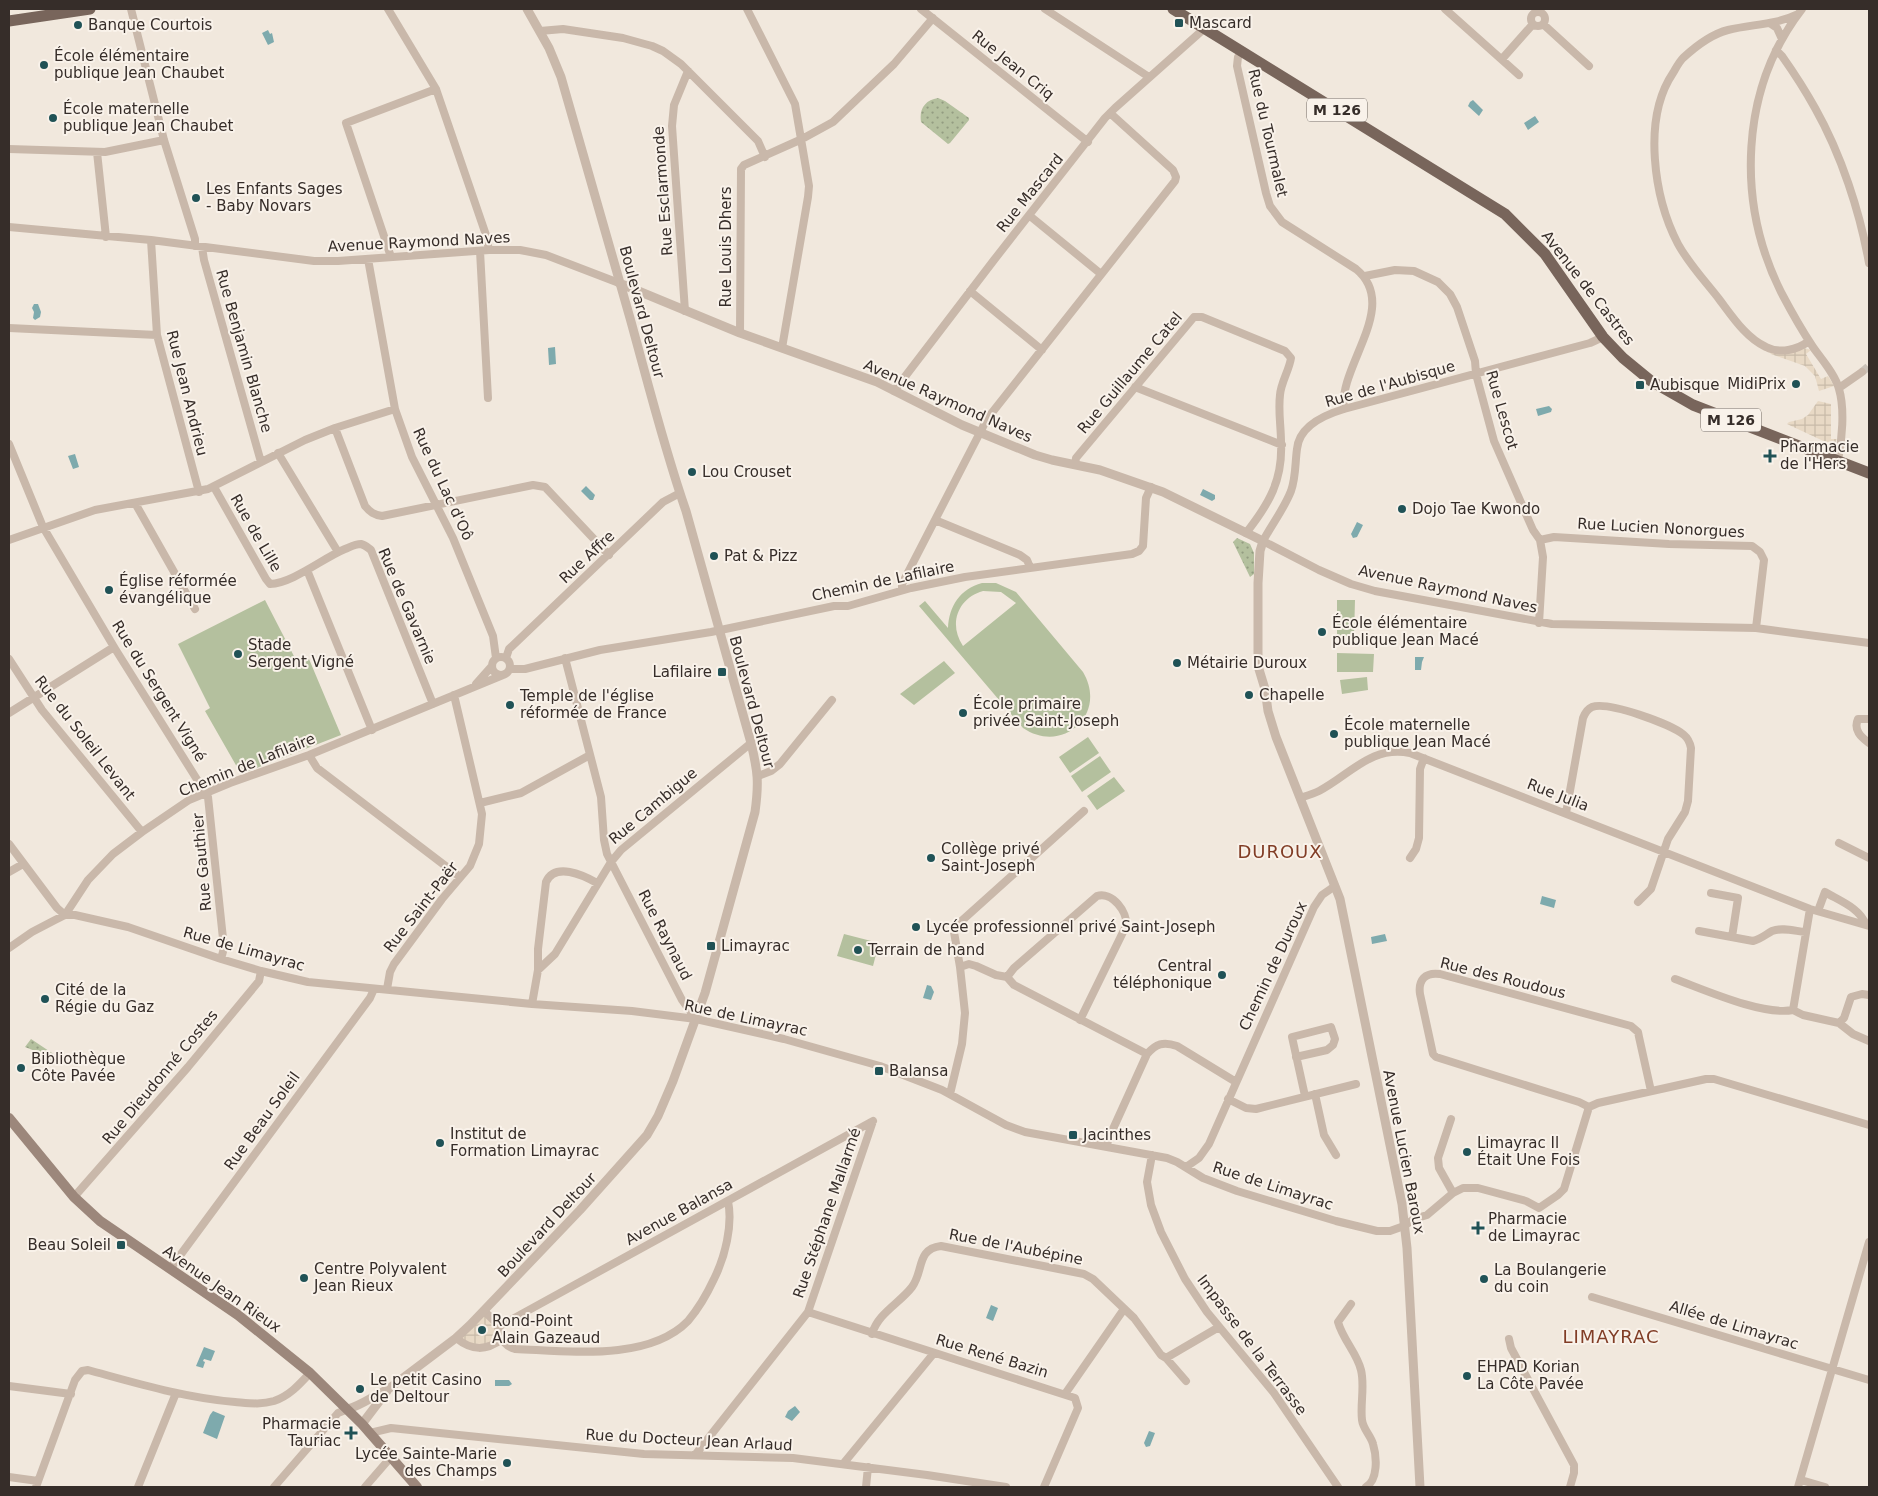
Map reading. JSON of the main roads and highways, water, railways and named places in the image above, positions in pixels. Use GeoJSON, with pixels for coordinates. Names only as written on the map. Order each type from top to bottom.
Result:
{"type":"FeatureCollection","features":[{"type":"Feature","properties":{"kind":"main road"},"geometry":{"type":"LineString","coordinates":[[29,18],[39,9]]}},
{"type":"Feature","properties":{"kind":"main road","name":"Avenue de Castres"},"geometry":{"type":"LineString","coordinates":[[1173,9],[1505,214],[1545,254],[1603,337],[1642,374],[1693,406],[1869,473]]}},
{"type":"Feature","properties":{"kind":"main road"},"geometry":{"type":"LineString","coordinates":[[9,21],[75,10]]}},
{"type":"Feature","properties":{"kind":"main road","name":"Avenue Jean Rieux"},"geometry":{"type":"LineString","coordinates":[[9,1118],[74,1197],[100,1221],[238,1315],[310,1373],[348,1409],[417,1487]]}},
{"type":"Feature","properties":{"kind":"water"},"geometry":{"type":"Polygon","coordinates":[[[268,30],[270,34],[272,33],[274,42],[268,45],[262,33],[268,30]]]}},
{"type":"Feature","properties":{"kind":"water"},"geometry":{"type":"Polygon","coordinates":[[[1473,100],[1483,110],[1479,116],[1468,106],[1473,100]]]}},
{"type":"Feature","properties":{"kind":"water"},"geometry":{"type":"Polygon","coordinates":[[[1535,116],[1539,122],[1528,130],[1524,123],[1535,116]]]}},
{"type":"Feature","properties":{"kind":"water"},"geometry":{"type":"Polygon","coordinates":[[[34,304],[38,304],[41,312],[40,317],[35,320],[32,308],[34,304]]]}},
{"type":"Feature","properties":{"kind":"water"},"geometry":{"type":"Polygon","coordinates":[[[555,347],[556,364],[549,365],[548,348],[555,347]]]}},
{"type":"Feature","properties":{"kind":"water"},"geometry":{"type":"Polygon","coordinates":[[[1549,406],[1552,409],[1551,412],[1538,416],[1536,409],[1549,406]]]}},
{"type":"Feature","properties":{"kind":"water"},"geometry":{"type":"Polygon","coordinates":[[[75,454],[79,467],[73,469],[68,456],[75,454]]]}},
{"type":"Feature","properties":{"kind":"water"},"geometry":{"type":"Polygon","coordinates":[[[586,486],[595,495],[593,500],[590,500],[581,491],[586,486]]]}},
{"type":"Feature","properties":{"kind":"water"},"geometry":{"type":"Polygon","coordinates":[[[1203,489],[1215,495],[1215,499],[1212,501],[1200,495],[1203,489]]]}},
{"type":"Feature","properties":{"kind":"water"},"geometry":{"type":"Polygon","coordinates":[[[1357,522],[1363,525],[1357,537],[1353,538],[1351,534],[1357,522]]]}},
{"type":"Feature","properties":{"kind":"water"},"geometry":{"type":"Polygon","coordinates":[[[1415,657],[1424,657],[1421,670],[1415,670],[1415,657]]]}},
{"type":"Feature","properties":{"kind":"water"},"geometry":{"type":"Polygon","coordinates":[[[1542,896],[1556,900],[1554,908],[1540,904],[1542,896]]]}},
{"type":"Feature","properties":{"kind":"water"},"geometry":{"type":"Polygon","coordinates":[[[1385,934],[1387,941],[1372,944],[1371,937],[1385,934]]]}},
{"type":"Feature","properties":{"kind":"water"},"geometry":{"type":"Polygon","coordinates":[[[927,985],[931,986],[934,992],[931,1000],[923,998],[927,985]]]}},
{"type":"Feature","properties":{"kind":"water"},"geometry":{"type":"Polygon","coordinates":[[[991,1305],[998,1308],[993,1321],[986,1318],[991,1305]]]}},
{"type":"Feature","properties":{"kind":"water"},"geometry":{"type":"Polygon","coordinates":[[[204,1347],[215,1351],[211,1361],[204,1359],[203,1368],[196,1366],[204,1347]]]}},
{"type":"Feature","properties":{"kind":"water"},"geometry":{"type":"Polygon","coordinates":[[[495,1380],[509,1380],[512,1384],[509,1386],[495,1386],[495,1380]]]}},
{"type":"Feature","properties":{"kind":"water"},"geometry":{"type":"Polygon","coordinates":[[[795,1406],[800,1412],[792,1421],[785,1417],[788,1411],[795,1406]]]}},
{"type":"Feature","properties":{"kind":"water"},"geometry":{"type":"Polygon","coordinates":[[[213,1411],[225,1416],[217,1439],[203,1433],[213,1411]]]}},
{"type":"Feature","properties":{"kind":"water"},"geometry":{"type":"Polygon","coordinates":[[[1149,1431],[1155,1433],[1150,1446],[1146,1447],[1144,1443],[1149,1431]]]}},
{"type":"Feature","properties":{"kind":"tunnel"},"geometry":{"type":"LineString","coordinates":[[1862,372],[1869,366]]}},
{"type":"Feature","properties":{"kind":"place","name":"Mascard"},"geometry":{"type":"Point","coordinates":[1179,23]}},
{"type":"Feature","properties":{"kind":"place","name":"Banque Courtois"},"geometry":{"type":"Point","coordinates":[78,25]}},
{"type":"Feature","properties":{"kind":"place","name":"École élémentaire publique Jean Chaubet"},"geometry":{"type":"Point","coordinates":[44,65]}},
{"type":"Feature","properties":{"kind":"place","name":"École maternelle publique Jean Chaubet"},"geometry":{"type":"Point","coordinates":[53,118]}},
{"type":"Feature","properties":{"kind":"place","name":"Les Enfants Sages - Baby Novars"},"geometry":{"type":"Point","coordinates":[196,198]}},
{"type":"Feature","properties":{"kind":"place","name":"MidiPrix"},"geometry":{"type":"Point","coordinates":[1796,384]}},
{"type":"Feature","properties":{"kind":"place","name":"Aubisque"},"geometry":{"type":"Point","coordinates":[1640,385]}},
{"type":"Feature","properties":{"kind":"place","name":"Pharmacie de l'Hers"},"geometry":{"type":"Point","coordinates":[1770,456]}},
{"type":"Feature","properties":{"kind":"place","name":"Lou Crouset"},"geometry":{"type":"Point","coordinates":[692,472]}},
{"type":"Feature","properties":{"kind":"place","name":"Dojo Tae Kwondo"},"geometry":{"type":"Point","coordinates":[1402,509]}},
{"type":"Feature","properties":{"kind":"place","name":"Pat & Pizz"},"geometry":{"type":"Point","coordinates":[714,556]}},
{"type":"Feature","properties":{"kind":"place","name":"Église réformée évangélique"},"geometry":{"type":"Point","coordinates":[109,590]}},
{"type":"Feature","properties":{"kind":"place","name":"École élémentaire publique Jean Macé"},"geometry":{"type":"Point","coordinates":[1322,632]}},
{"type":"Feature","properties":{"kind":"place","name":"Stade Sergent Vigné"},"geometry":{"type":"Point","coordinates":[238,654]}},
{"type":"Feature","properties":{"kind":"place","name":"Métairie Duroux"},"geometry":{"type":"Point","coordinates":[1177,663]}},
{"type":"Feature","properties":{"kind":"place","name":"Lafilaire"},"geometry":{"type":"Point","coordinates":[722,672]}},
{"type":"Feature","properties":{"kind":"place","name":"Chapelle"},"geometry":{"type":"Point","coordinates":[1249,695]}},
{"type":"Feature","properties":{"kind":"place","name":"Temple de l'église réformée de France"},"geometry":{"type":"Point","coordinates":[510,705]}},
{"type":"Feature","properties":{"kind":"place","name":"École primaire privée Saint-Joseph"},"geometry":{"type":"Point","coordinates":[963,713]}},
{"type":"Feature","properties":{"kind":"place","name":"École maternelle publique Jean Macé"},"geometry":{"type":"Point","coordinates":[1334,734]}},
{"type":"Feature","properties":{"kind":"place","name":"Collège privé Saint-Joseph"},"geometry":{"type":"Point","coordinates":[931,858]}},
{"type":"Feature","properties":{"kind":"place","name":"Lycée professionnel privé Saint-Joseph"},"geometry":{"type":"Point","coordinates":[916,927]}},
{"type":"Feature","properties":{"kind":"place","name":"Limayrac"},"geometry":{"type":"Point","coordinates":[711,946]}},
{"type":"Feature","properties":{"kind":"place","name":"Terrain de hand"},"geometry":{"type":"Point","coordinates":[858,950]}},
{"type":"Feature","properties":{"kind":"place","name":"Central téléphonique"},"geometry":{"type":"Point","coordinates":[1222,975]}},
{"type":"Feature","properties":{"kind":"place","name":"Cité de la Régie du Gaz"},"geometry":{"type":"Point","coordinates":[45,999]}},
{"type":"Feature","properties":{"kind":"place","name":"Bibliothèque Côte Pavée"},"geometry":{"type":"Point","coordinates":[21,1068]}},
{"type":"Feature","properties":{"kind":"place","name":"Balansa"},"geometry":{"type":"Point","coordinates":[879,1071]}},
{"type":"Feature","properties":{"kind":"place","name":"Jacinthes"},"geometry":{"type":"Point","coordinates":[1073,1135]}},
{"type":"Feature","properties":{"kind":"place","name":"Institut de Formation Limayrac"},"geometry":{"type":"Point","coordinates":[440,1143]}},
{"type":"Feature","properties":{"kind":"place","name":"Limayrac Il Était Une Fois"},"geometry":{"type":"Point","coordinates":[1467,1152]}},
{"type":"Feature","properties":{"kind":"place","name":"Pharmacie de Limayrac"},"geometry":{"type":"Point","coordinates":[1478,1228]}},
{"type":"Feature","properties":{"kind":"place","name":"Beau Soleil"},"geometry":{"type":"Point","coordinates":[121,1245]}},
{"type":"Feature","properties":{"kind":"place","name":"Centre Polyvalent Jean Rieux"},"geometry":{"type":"Point","coordinates":[304,1278]}},
{"type":"Feature","properties":{"kind":"place","name":"La Boulangerie du coin"},"geometry":{"type":"Point","coordinates":[1484,1279]}},
{"type":"Feature","properties":{"kind":"place","name":"Rond-Point Alain Gazeaud"},"geometry":{"type":"Point","coordinates":[482,1330]}},
{"type":"Feature","properties":{"kind":"place","name":"EHPAD Korian La Côte Pavée"},"geometry":{"type":"Point","coordinates":[1467,1376]}},
{"type":"Feature","properties":{"kind":"place","name":"Le petit Casino de Deltour"},"geometry":{"type":"Point","coordinates":[360,1389]}},
{"type":"Feature","properties":{"kind":"place","name":"Pharmacie Tauriac"},"geometry":{"type":"Point","coordinates":[351,1433]}},
{"type":"Feature","properties":{"kind":"place","name":"Lycée Sainte-Marie des Champs"},"geometry":{"type":"Point","coordinates":[507,1463]}},
{"type":"Feature","properties":{"kind":"district","name":"DUROUX"},"geometry":{"type":"Point","coordinates":[1280,852]}},
{"type":"Feature","properties":{"kind":"district","name":"LIMAYRAC"},"geometry":{"type":"Point","coordinates":[1611,1337]}}]}
